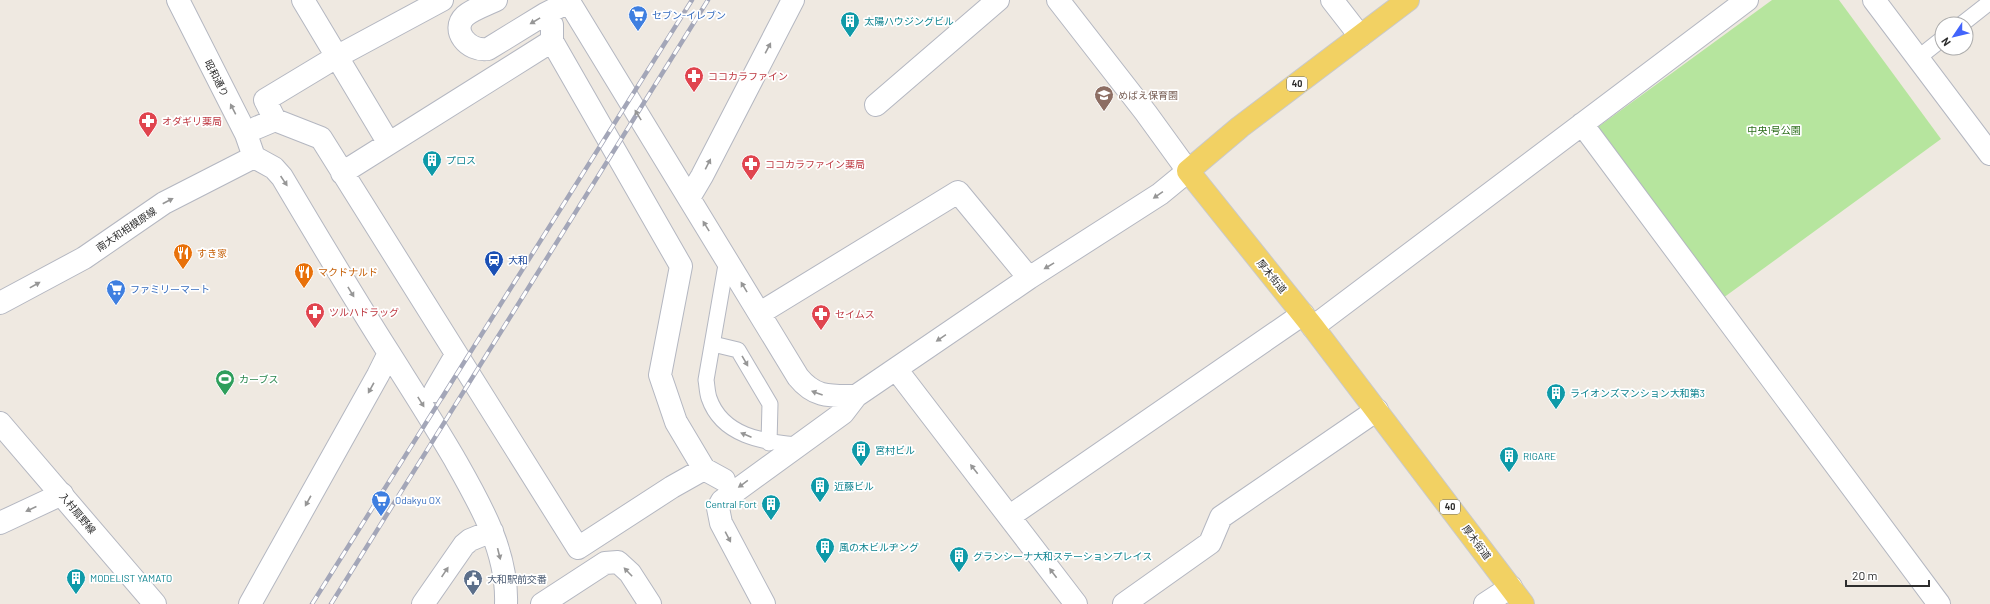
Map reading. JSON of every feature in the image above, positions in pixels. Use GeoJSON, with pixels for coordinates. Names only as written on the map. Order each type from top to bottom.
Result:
{"type":"FeatureCollection","features":[{"type":"Feature","properties":{"kind":"main road","name":"40"},"geometry":{"type":"LineString","coordinates":[[1188,171],[1240,127],[1408,0]]}},
{"type":"Feature","properties":{"kind":"main road","name":"厚木街道"},"geometry":{"type":"LineString","coordinates":[[1188,171],[1308,320],[1517,596]]}},
{"type":"Feature","properties":{"kind":"street","name":"昭和通り"},"geometry":{"type":"LineString","coordinates":[[178,0],[246,134],[254,157]]}},
{"type":"Feature","properties":{"kind":"street"},"geometry":{"type":"LineString","coordinates":[[303,0],[338,56],[388,142]]}},
{"type":"Feature","properties":{"kind":"street"},"geometry":{"type":"LineString","coordinates":[[442,0],[338,56],[265,100],[266,124],[321,138],[578,548],[672,487],[704,469]]}},
{"type":"Feature","properties":{"kind":"street"},"geometry":{"type":"LineString","coordinates":[[689,198],[702,176],[793,0]]}},
{"type":"Feature","properties":{"kind":"street"},"geometry":{"type":"LineString","coordinates":[[876,105],[998,0]]}},
{"type":"Feature","properties":{"kind":"street"},"geometry":{"type":"LineString","coordinates":[[764,604],[720,523],[718,508],[722,501],[732,492],[843,413],[856,396],[1029,278],[1160,194],[1188,171],[1146,113],[1058,0]]}},
{"type":"Feature","properties":{"kind":"street"},"geometry":{"type":"LineString","coordinates":[[1332,0],[1360,36]]}},
{"type":"Feature","properties":{"kind":"street"},"geometry":{"type":"LineString","coordinates":[[1010,516],[1308,320],[1582,124],[1747,0]]}},
{"type":"Feature","properties":{"kind":"street"},"geometry":{"type":"LineString","coordinates":[[1874,0],[1990,154]]}},
{"type":"Feature","properties":{"kind":"street"},"geometry":{"type":"LineString","coordinates":[[482,3],[465,17],[461,24],[462,36],[469,46],[480,50],[488,49],[568,1],[798,377],[812,392],[824,395],[856,396]]}},
{"type":"Feature","properties":{"kind":"street"},"geometry":{"type":"LineString","coordinates":[[342,173],[552,33],[681,266],[660,375],[676,422],[704,469],[724,480]]}},
{"type":"Feature","properties":{"kind":"street"},"geometry":{"type":"LineString","coordinates":[[1582,124],[1939,604]]}},
{"type":"Feature","properties":{"kind":"street","name":"南大和相模原線"},"geometry":{"type":"LineString","coordinates":[[0,303],[84,258],[164,203],[254,157]]}},
{"type":"Feature","properties":{"kind":"street"},"geometry":{"type":"LineString","coordinates":[[254,157],[274,168],[282,177],[443,439],[477,499],[492,531],[506,585],[506,604]]}},
{"type":"Feature","properties":{"kind":"street"},"geometry":{"type":"LineString","coordinates":[[760,313],[958,192],[1029,278]]}},
{"type":"Feature","properties":{"kind":"street"},"geometry":{"type":"LineString","coordinates":[[250,604],[389,353]]}},
{"type":"Feature","properties":{"kind":"street"},"geometry":{"type":"LineString","coordinates":[[435,391],[456,355]]}},
{"type":"Feature","properties":{"kind":"street"},"geometry":{"type":"LineString","coordinates":[[896,369],[1076,604]]}},
{"type":"Feature","properties":{"kind":"street"},"geometry":{"type":"LineString","coordinates":[[1124,604],[1210,543],[1221,517],[1377,410]]}},
{"type":"Feature","properties":{"kind":"street","name":"入村扇野線"},"geometry":{"type":"LineString","coordinates":[[0,423],[155,604]]}},
{"type":"Feature","properties":{"kind":"street"},"geometry":{"type":"LineString","coordinates":[[0,523],[62,494]]}},
{"type":"Feature","properties":{"kind":"street"},"geometry":{"type":"LineString","coordinates":[[423,604],[464,545],[470,540],[492,531]]}},
{"type":"Feature","properties":{"kind":"street"},"geometry":{"type":"LineString","coordinates":[[542,604],[605,563],[618,562],[630,573],[650,604]]}},
{"type":"Feature","properties":{"kind":"street"},"geometry":{"type":"LineString","coordinates":[[1485,604],[1517,596]]}},
{"type":"Feature","properties":{"kind":"lane"},"geometry":{"type":"LineString","coordinates":[[1972,16],[1990,2]]}},
{"type":"Feature","properties":{"kind":"lane"},"geometry":{"type":"LineString","coordinates":[[1918,58],[1934,45]]}},
{"type":"Feature","properties":{"kind":"lane"},"geometry":{"type":"LineString","coordinates":[[727,259],[706,380],[709,398],[717,413],[730,427],[746,436],[769,443],[797,445]]}},
{"type":"Feature","properties":{"kind":"lane"},"geometry":{"type":"LineString","coordinates":[[712,344],[738,350],[770,404],[769,443]]}},
{"type":"Feature","properties":{"kind":"green space","name":"中央1号公園"},"geometry":{"type":"Polygon","coordinates":[[[1772,0],[1839,0],[1941,139],[1723,298],[1598,127],[1772,0]]]}},
{"type":"Feature","properties":{"kind":"railway"},"geometry":{"type":"LineString","coordinates":[[312,604],[692,0]]}},
{"type":"Feature","properties":{"kind":"railway"},"geometry":{"type":"LineString","coordinates":[[331,604],[708,0]]}},
{"type":"Feature","properties":{"kind":"place","name":"セブン-イレブン"},"geometry":{"type":"Point","coordinates":[638,32]}},
{"type":"Feature","properties":{"kind":"place","name":"太陽ハウジングビル"},"geometry":{"type":"Point","coordinates":[850,38]}},
{"type":"Feature","properties":{"kind":"place","name":"ココカラファイン"},"geometry":{"type":"Point","coordinates":[694,93]}},
{"type":"Feature","properties":{"kind":"place","name":"めばえ保育園"},"geometry":{"type":"Point","coordinates":[1104,112]}},
{"type":"Feature","properties":{"kind":"place","name":"オダギリ薬局"},"geometry":{"type":"Point","coordinates":[148,138]}},
{"type":"Feature","properties":{"kind":"place","name":"プロス"},"geometry":{"type":"Point","coordinates":[432,177]}},
{"type":"Feature","properties":{"kind":"place","name":"ココカラファイン薬局"},"geometry":{"type":"Point","coordinates":[751,181]}},
{"type":"Feature","properties":{"kind":"place","name":"すき家"},"geometry":{"type":"Point","coordinates":[183,270]}},
{"type":"Feature","properties":{"kind":"place","name":"大和"},"geometry":{"type":"Point","coordinates":[494,277]}},
{"type":"Feature","properties":{"kind":"place","name":"マクドナルド"},"geometry":{"type":"Point","coordinates":[304,289]}},
{"type":"Feature","properties":{"kind":"place","name":"ファミリーマート"},"geometry":{"type":"Point","coordinates":[116,306]}},
{"type":"Feature","properties":{"kind":"place","name":"ツルハドラッグ"},"geometry":{"type":"Point","coordinates":[315,329]}},
{"type":"Feature","properties":{"kind":"place","name":"セイムス"},"geometry":{"type":"Point","coordinates":[821,331]}},
{"type":"Feature","properties":{"kind":"place","name":"カーブス"},"geometry":{"type":"Point","coordinates":[225,396]}},
{"type":"Feature","properties":{"kind":"place","name":"ライオンズマンション大和第3"},"geometry":{"type":"Point","coordinates":[1556,410]}},
{"type":"Feature","properties":{"kind":"place","name":"宮村ビル"},"geometry":{"type":"Point","coordinates":[861,467]}},
{"type":"Feature","properties":{"kind":"place","name":"RIGARE"},"geometry":{"type":"Point","coordinates":[1509,473]}},
{"type":"Feature","properties":{"kind":"place","name":"近藤ビル"},"geometry":{"type":"Point","coordinates":[820,503]}},
{"type":"Feature","properties":{"kind":"place","name":"Odakyu OX"},"geometry":{"type":"Point","coordinates":[381,517]}},
{"type":"Feature","properties":{"kind":"place","name":"Central Fort"},"geometry":{"type":"Point","coordinates":[771,521]}},
{"type":"Feature","properties":{"kind":"place","name":"風の木ビルヂング"},"geometry":{"type":"Point","coordinates":[825,564]}},
{"type":"Feature","properties":{"kind":"place","name":"グランシーナ大和ステーションプレイス"},"geometry":{"type":"Point","coordinates":[959,573]}},
{"type":"Feature","properties":{"kind":"place","name":"MODELIST YAMATO"},"geometry":{"type":"Point","coordinates":[76,595]}},
{"type":"Feature","properties":{"kind":"place","name":"大和駅前交番"},"geometry":{"type":"Point","coordinates":[473,596]}}]}
